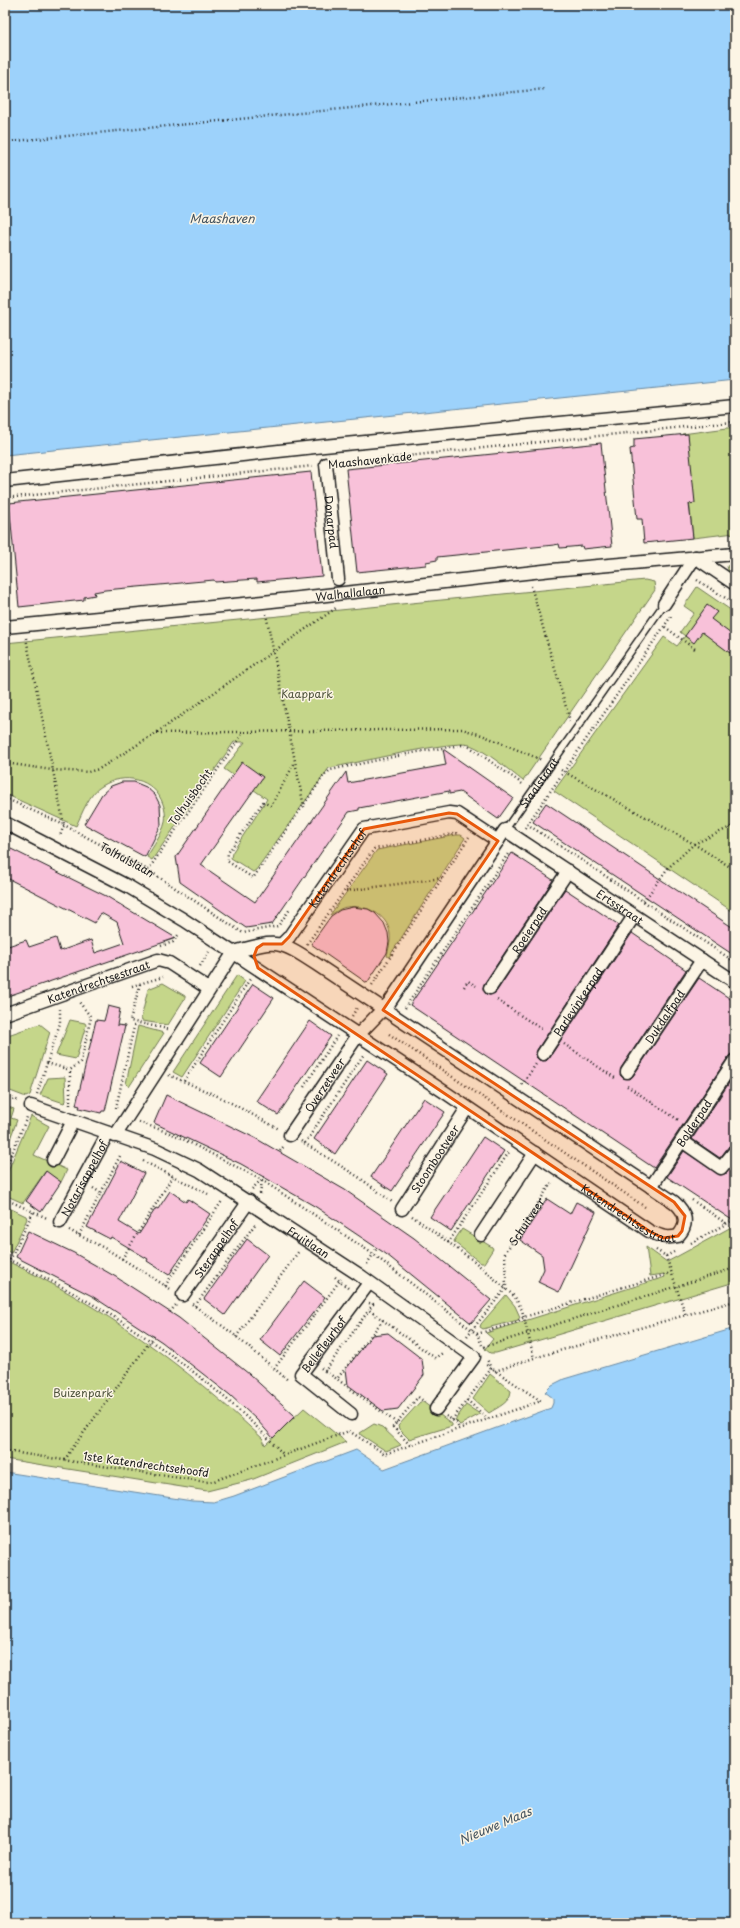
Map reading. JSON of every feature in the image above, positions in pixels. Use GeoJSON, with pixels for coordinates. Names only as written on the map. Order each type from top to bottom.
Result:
{"type":"FeatureCollection","features":[{"type":"Feature","properties":{"kind":"street","name":"Maashavenkade"},"geometry":{"type":"LineString","coordinates":[[5,481],[324,446],[735,406]]}},
{"type":"Feature","properties":{"kind":"street","name":"Donarpad"},"geometry":{"type":"LineString","coordinates":[[326,464],[338,579]]}},
{"type":"Feature","properties":{"kind":"street","name":"Walhallalaan"},"geometry":{"type":"LineString","coordinates":[[5,627],[735,554]]}},
{"type":"Feature","properties":{"kind":"street"},"geometry":{"type":"LineString","coordinates":[[695,557],[735,584]]}},
{"type":"Feature","properties":{"kind":"street","name":"Staalstraat"},"geometry":{"type":"LineString","coordinates":[[664,604],[695,557]]}},
{"type":"Feature","properties":{"kind":"street","name":"Katendrechtsehof"},"geometry":{"type":"LineString","coordinates":[[282,944],[289,937],[364,829],[449,813],[457,814],[498,841]]}},
{"type":"Feature","properties":{"kind":"street","name":"Tolhuislaan"},"geometry":{"type":"LineString","coordinates":[[5,823],[130,887],[234,952]]}},
{"type":"Feature","properties":{"kind":"street","name":"Staalstraat"},"geometry":{"type":"LineString","coordinates":[[383,1010],[505,830]]}},
{"type":"Feature","properties":{"kind":"street","name":"Ertsstraat"},"geometry":{"type":"LineString","coordinates":[[505,830],[735,982]]}},
{"type":"Feature","properties":{"kind":"street","name":"Roeierpad"},"geometry":{"type":"LineString","coordinates":[[488,992],[568,872]]}},
{"type":"Feature","properties":{"kind":"street","name":"Parlevinkerpad"},"geometry":{"type":"LineString","coordinates":[[543,1054],[634,916]]}},
{"type":"Feature","properties":{"kind":"street"},"geometry":{"type":"LineString","coordinates":[[254,973],[254,956],[257,948],[263,944]]}},
{"type":"Feature","properties":{"kind":"street"},"geometry":{"type":"LineString","coordinates":[[111,1134],[234,952],[263,944],[282,944]]}},
{"type":"Feature","properties":{"kind":"street","name":"Katendrechtsestraat"},"geometry":{"type":"LineString","coordinates":[[234,952],[254,973],[471,1103],[535,1154],[649,1230],[663,1238],[678,1236],[685,1225],[684,1212],[674,1202],[282,944]]}},
{"type":"Feature","properties":{"kind":"street","name":"Katendrechtsestraat"},"geometry":{"type":"LineString","coordinates":[[5,1014],[158,960],[169,962],[209,989]]}},
{"type":"Feature","properties":{"kind":"street","name":"Dukdalfpad"},"geometry":{"type":"LineString","coordinates":[[627,1072],[702,960]]}},
{"type":"Feature","properties":{"kind":"street"},"geometry":{"type":"LineString","coordinates":[[358,1034],[383,1010]]}},
{"type":"Feature","properties":{"kind":"street","name":"Overzetveer"},"geometry":{"type":"LineString","coordinates":[[290,1135],[358,1034]]}},
{"type":"Feature","properties":{"kind":"street","name":"Bolderpad"},"geometry":{"type":"LineString","coordinates":[[651,1186],[735,1060]]}},
{"type":"Feature","properties":{"kind":"street","name":"Stoombootveer"},"geometry":{"type":"LineString","coordinates":[[402,1209],[471,1103]]}},
{"type":"Feature","properties":{"kind":"street","name":"Fruitlaan"},"geometry":{"type":"LineString","coordinates":[[32,1106],[72,1116],[111,1134],[172,1155],[252,1198],[369,1283],[474,1356],[436,1409]]}},
{"type":"Feature","properties":{"kind":"street"},"geometry":{"type":"LineString","coordinates":[[53,1160],[72,1116]]}},
{"type":"Feature","properties":{"kind":"street","name":"Notarisappelhof"},"geometry":{"type":"LineString","coordinates":[[60,1224],[111,1134]]}},
{"type":"Feature","properties":{"kind":"street"},"geometry":{"type":"LineString","coordinates":[[682,1141],[721,1168],[735,1151]]}},
{"type":"Feature","properties":{"kind":"street"},"geometry":{"type":"LineString","coordinates":[[481,1235],[535,1154]]}},
{"type":"Feature","properties":{"kind":"street","name":"Sterappelhof"},"geometry":{"type":"LineString","coordinates":[[183,1297],[252,1198]]}},
{"type":"Feature","properties":{"kind":"street","name":"Bellefleurhof"},"geometry":{"type":"LineString","coordinates":[[351,1414],[301,1374],[369,1283]]}},
{"type":"Feature","properties":{"kind":"lane","name":"Staalstraat"},"geometry":{"type":"LineString","coordinates":[[505,830],[664,604]]}},
{"type":"Feature","properties":{"kind":"path"},"geometry":{"type":"LineString","coordinates":[[5,142],[545,89]]}},
{"type":"Feature","properties":{"kind":"path","name":"Maashavenkade"},"geometry":{"type":"LineString","coordinates":[[5,498],[735,422]]}},
{"type":"Feature","properties":{"kind":"path"},"geometry":{"type":"LineString","coordinates":[[693,586],[698,580],[735,604]]}},
{"type":"Feature","properties":{"kind":"path"},"geometry":{"type":"LineString","coordinates":[[531,586],[570,722]]}},
{"type":"Feature","properties":{"kind":"path"},"geometry":{"type":"LineString","coordinates":[[5,763],[52,770],[88,772],[99,769],[156,734],[273,651],[343,604],[342,593]]}},
{"type":"Feature","properties":{"kind":"path","name":"Staalstraat"},"geometry":{"type":"LineString","coordinates":[[524,829],[675,611]]}},
{"type":"Feature","properties":{"kind":"path"},"geometry":{"type":"LineString","coordinates":[[265,612],[294,764],[304,807]]}},
{"type":"Feature","properties":{"kind":"path"},"geometry":{"type":"LineString","coordinates":[[664,628],[695,649]]}},
{"type":"Feature","properties":{"kind":"path"},"geometry":{"type":"LineString","coordinates":[[25,631],[64,825],[58,839]]}},
{"type":"Feature","properties":{"kind":"path"},"geometry":{"type":"LineString","coordinates":[[156,734],[462,729],[482,734],[545,762]]}},
{"type":"Feature","properties":{"kind":"path","name":"Tolhuisbocht"},"geometry":{"type":"LineString","coordinates":[[148,870],[243,733]]}},
{"type":"Feature","properties":{"kind":"path"},"geometry":{"type":"LineString","coordinates":[[294,764],[271,806],[263,802],[228,853],[227,861],[253,878],[304,807],[323,777],[330,770],[417,752],[462,745],[470,747],[525,786]]}},
{"type":"Feature","properties":{"kind":"path"},"geometry":{"type":"LineString","coordinates":[[559,769],[694,844],[735,870]]}},
{"type":"Feature","properties":{"kind":"path","name":"Tolhuislaan"},"geometry":{"type":"LineString","coordinates":[[5,798],[64,825],[148,870],[243,933],[278,926]]}},
{"type":"Feature","properties":{"kind":"path","name":"Ertsstraat"},"geometry":{"type":"LineString","coordinates":[[522,821],[735,962]]}},
{"type":"Feature","properties":{"kind":"path"},"geometry":{"type":"LineString","coordinates":[[644,901],[668,868],[694,844],[735,825]]}},
{"type":"Feature","properties":{"kind":"path","name":"Katendrechtsehof"},"geometry":{"type":"LineString","coordinates":[[304,948],[374,849],[459,832]]}},
{"type":"Feature","properties":{"kind":"path"},"geometry":{"type":"LineString","coordinates":[[374,984],[472,834]]}},
{"type":"Feature","properties":{"kind":"path"},"geometry":{"type":"LineString","coordinates":[[409,1011],[405,1007],[511,849]]}},
{"type":"Feature","properties":{"kind":"path"},"geometry":{"type":"LineString","coordinates":[[345,891],[442,878]]}},
{"type":"Feature","properties":{"kind":"path"},"geometry":{"type":"LineString","coordinates":[[172,930],[185,938]]}},
{"type":"Feature","properties":{"kind":"path"},"geometry":{"type":"LineString","coordinates":[[203,948],[214,955]]}},
{"type":"Feature","properties":{"kind":"path"},"geometry":{"type":"LineString","coordinates":[[196,972],[209,952]]}},
{"type":"Feature","properties":{"kind":"path"},"geometry":{"type":"LineString","coordinates":[[184,1081],[254,973]]}},
{"type":"Feature","properties":{"kind":"path","name":"Katendrechtsestraat"},"geometry":{"type":"LineString","coordinates":[[124,988],[162,976],[168,980]]}},
{"type":"Feature","properties":{"kind":"path"},"geometry":{"type":"LineString","coordinates":[[464,987],[468,981],[488,992],[690,1128]]}},
{"type":"Feature","properties":{"kind":"path","name":"Katendrechtsestraat"},"geometry":{"type":"LineString","coordinates":[[114,1112],[135,1022],[130,1021],[140,983]]}},
{"type":"Feature","properties":{"kind":"path","name":"Katendrechtsestraat"},"geometry":{"type":"LineString","coordinates":[[72,1004],[86,1000]]}},
{"type":"Feature","properties":{"kind":"path"},"geometry":{"type":"LineString","coordinates":[[70,1070],[81,1062],[91,1017],[79,1002]]}},
{"type":"Feature","properties":{"kind":"path"},"geometry":{"type":"LineString","coordinates":[[348,1021],[360,1003]]}},
{"type":"Feature","properties":{"kind":"path","name":"Katendrechtsestraat"},"geometry":{"type":"LineString","coordinates":[[53,1011],[66,1006]]}},
{"type":"Feature","properties":{"kind":"path"},"geometry":{"type":"LineString","coordinates":[[5,1170],[32,1106],[47,1063],[60,1022],[60,1009]]}},
{"type":"Feature","properties":{"kind":"path"},"geometry":{"type":"LineString","coordinates":[[135,1022],[168,1029]]}},
{"type":"Feature","properties":{"kind":"path","name":"Overzetveer"},"geometry":{"type":"LineString","coordinates":[[303,1088],[341,1030]]}},
{"type":"Feature","properties":{"kind":"path"},"geometry":{"type":"LineString","coordinates":[[385,1037],[395,1030]]}},
{"type":"Feature","properties":{"kind":"path","name":"Katendrechtsestraat"},"geometry":{"type":"LineString","coordinates":[[389,1034],[645,1207]]}},
{"type":"Feature","properties":{"kind":"path","name":"Overzetveer"},"geometry":{"type":"LineString","coordinates":[[305,1144],[364,1053],[368,1055]]}},
{"type":"Feature","properties":{"kind":"path"},"geometry":{"type":"LineString","coordinates":[[522,1086],[543,1054]]}},
{"type":"Feature","properties":{"kind":"path"},"geometry":{"type":"LineString","coordinates":[[47,1063],[70,1070]]}},
{"type":"Feature","properties":{"kind":"path"},"geometry":{"type":"LineString","coordinates":[[70,1070],[72,1116]]}},
{"type":"Feature","properties":{"kind":"path"},"geometry":{"type":"LineString","coordinates":[[169,1075],[222,1098],[305,1144],[360,1178],[448,1243],[506,1288],[520,1303],[534,1358]]}},
{"type":"Feature","properties":{"kind":"path"},"geometry":{"type":"LineString","coordinates":[[471,1103],[485,1094]]}},
{"type":"Feature","properties":{"kind":"path"},"geometry":{"type":"LineString","coordinates":[[278,1128],[282,1121]]}},
{"type":"Feature","properties":{"kind":"path"},"geometry":{"type":"LineString","coordinates":[[141,1122],[175,1135],[262,1180],[373,1254],[477,1334],[491,1368],[452,1420]]}},
{"type":"Feature","properties":{"kind":"path"},"geometry":{"type":"LineString","coordinates":[[448,1243],[509,1151]]}},
{"type":"Feature","properties":{"kind":"path","name":"Notarisappelhof"},"geometry":{"type":"LineString","coordinates":[[80,1235],[120,1154],[126,1152]]}},
{"type":"Feature","properties":{"kind":"path"},"geometry":{"type":"LineString","coordinates":[[140,1159],[228,1204]]}},
{"type":"Feature","properties":{"kind":"path"},"geometry":{"type":"LineString","coordinates":[[122,1259],[173,1176]]}},
{"type":"Feature","properties":{"kind":"path"},"geometry":{"type":"LineString","coordinates":[[252,1198],[264,1176]]}},
{"type":"Feature","properties":{"kind":"path"},"geometry":{"type":"LineString","coordinates":[[252,1198],[262,1180]]}},
{"type":"Feature","properties":{"kind":"path","name":"Schuitveer"},"geometry":{"type":"LineString","coordinates":[[506,1288],[505,1253],[554,1180]]}},
{"type":"Feature","properties":{"kind":"path"},"geometry":{"type":"LineString","coordinates":[[5,1199],[60,1224],[80,1235],[183,1297],[236,1337],[292,1384]]}},
{"type":"Feature","properties":{"kind":"path"},"geometry":{"type":"LineString","coordinates":[[642,1211],[649,1201]]}},
{"type":"Feature","properties":{"kind":"path","name":"Sterappelhof"},"geometry":{"type":"LineString","coordinates":[[165,1286],[222,1202]]}},
{"type":"Feature","properties":{"kind":"path"},"geometry":{"type":"LineString","coordinates":[[10,1260],[33,1212]]}},
{"type":"Feature","properties":{"kind":"path"},"geometry":{"type":"LineString","coordinates":[[686,1245],[735,1219]]}},
{"type":"Feature","properties":{"kind":"path","name":"Sterappelhof"},"geometry":{"type":"LineString","coordinates":[[195,1306],[256,1223]]}},
{"type":"Feature","properties":{"kind":"path"},"geometry":{"type":"LineString","coordinates":[[367,1265],[377,1248]]}},
{"type":"Feature","properties":{"kind":"path"},"geometry":{"type":"LineString","coordinates":[[679,1249],[666,1256],[675,1287],[686,1316]]}},
{"type":"Feature","properties":{"kind":"path"},"geometry":{"type":"LineString","coordinates":[[236,1337],[299,1251]]}},
{"type":"Feature","properties":{"kind":"path"},"geometry":{"type":"LineString","coordinates":[[5,1258],[78,1294],[150,1340],[219,1394],[266,1436],[284,1455]]}},
{"type":"Feature","properties":{"kind":"path"},"geometry":{"type":"LineString","coordinates":[[483,1348],[528,1332],[735,1268]]}},
{"type":"Feature","properties":{"kind":"path"},"geometry":{"type":"LineString","coordinates":[[477,1334],[517,1322],[524,1317],[671,1273]]}},
{"type":"Feature","properties":{"kind":"path"},"geometry":{"type":"LineString","coordinates":[[274,1369],[340,1281]]}},
{"type":"Feature","properties":{"kind":"path"},"geometry":{"type":"LineString","coordinates":[[465,1339],[506,1288]]}},
{"type":"Feature","properties":{"kind":"path"},"geometry":{"type":"LineString","coordinates":[[364,1300],[373,1304],[369,1310],[436,1358],[448,1349]]}},
{"type":"Feature","properties":{"kind":"path"},"geometry":{"type":"LineString","coordinates":[[459,1429],[457,1423],[418,1397],[393,1428],[410,1446],[541,1401],[494,1371],[534,1358],[735,1301]]}},
{"type":"Feature","properties":{"kind":"path","name":"Bellefleurhof"},"geometry":{"type":"LineString","coordinates":[[325,1371],[369,1310]]}},
{"type":"Feature","properties":{"kind":"path"},"geometry":{"type":"LineString","coordinates":[[337,1379],[382,1320]]}},
{"type":"Feature","properties":{"kind":"path"},"geometry":{"type":"LineString","coordinates":[[65,1460],[69,1452],[154,1336]]}},
{"type":"Feature","properties":{"kind":"path","name":"Bellefleurhof"},"geometry":{"type":"LineString","coordinates":[[315,1370],[318,1366],[397,1423]]}},
{"type":"Feature","properties":{"kind":"path"},"geometry":{"type":"LineString","coordinates":[[467,1400],[488,1419]]}},
{"type":"Feature","properties":{"kind":"path","name":"1ste Katendrechtsehoofd"},"geometry":{"type":"LineString","coordinates":[[5,1451],[206,1482],[214,1481],[349,1431],[385,1454],[410,1446]]}},
{"type":"Feature","properties":{"kind":"highlighted area"},"geometry":{"type":"Polygon","coordinates":[[[449,813],[457,814],[498,841],[383,1010],[674,1202],[685,1216],[682,1231],[678,1236],[663,1238],[649,1231],[258,968],[254,956],[257,948],[263,944],[282,944],[289,937],[364,829],[449,813]]]}},
{"type":"Feature","properties":{"kind":"green space"},"geometry":{"type":"Polygon","coordinates":[[[735,427],[735,533],[693,538],[682,434],[735,427]]]}},
{"type":"Feature","properties":{"kind":"green space"},"geometry":{"type":"Polygon","coordinates":[[[735,563],[735,577],[729,573],[727,566],[735,563]]]}},
{"type":"Feature","properties":{"kind":"green space","name":"Kaappark"},"geometry":{"type":"Polygon","coordinates":[[[645,580],[654,582],[655,590],[523,781],[483,752],[470,745],[460,744],[402,753],[329,768],[256,870],[253,872],[231,858],[232,853],[267,799],[224,769],[245,742],[234,742],[152,860],[147,857],[162,831],[165,822],[165,815],[164,806],[159,795],[146,783],[137,780],[120,779],[97,789],[83,810],[76,826],[5,794],[5,643],[645,580]]]}},
{"type":"Feature","properties":{"kind":"green space"},"geometry":{"type":"Polygon","coordinates":[[[697,587],[735,613],[735,913],[554,791],[664,637],[677,646],[685,636],[680,632],[694,613],[684,606],[697,587]]]}},
{"type":"Feature","properties":{"kind":"green space"},"geometry":{"type":"Polygon","coordinates":[[[461,835],[465,838],[389,957],[387,956],[390,943],[390,934],[385,921],[380,916],[368,909],[354,906],[345,907],[330,915],[377,850],[461,835]]]}},
{"type":"Feature","properties":{"kind":"green space"},"geometry":{"type":"Polygon","coordinates":[[[237,975],[245,981],[182,1077],[173,1072],[237,975]]]}},
{"type":"Feature","properties":{"kind":"green space"},"geometry":{"type":"Polygon","coordinates":[[[163,983],[185,996],[185,998],[168,1025],[142,1021],[141,1019],[148,989],[163,983]]]}},
{"type":"Feature","properties":{"kind":"green space"},"geometry":{"type":"Polygon","coordinates":[[[70,1020],[85,1023],[86,1025],[76,1059],[56,1055],[70,1020]]]}},
{"type":"Feature","properties":{"kind":"green space"},"geometry":{"type":"Polygon","coordinates":[[[40,1024],[50,1032],[30,1095],[26,1097],[5,1089],[5,1036],[40,1024]]]}},
{"type":"Feature","properties":{"kind":"green space"},"geometry":{"type":"Polygon","coordinates":[[[138,1026],[164,1033],[129,1087],[126,1084],[138,1026]]]}},
{"type":"Feature","properties":{"kind":"green space"},"geometry":{"type":"Polygon","coordinates":[[[65,1077],[66,1101],[64,1103],[40,1095],[48,1078],[65,1077]]]}},
{"type":"Feature","properties":{"kind":"green space"},"geometry":{"type":"Polygon","coordinates":[[[5,1106],[14,1109],[11,1118],[17,1120],[10,1139],[5,1138],[5,1106]]]}},
{"type":"Feature","properties":{"kind":"green space"},"geometry":{"type":"Polygon","coordinates":[[[31,1116],[49,1126],[34,1155],[67,1170],[61,1182],[45,1172],[23,1203],[5,1195],[5,1178],[31,1116]]]}},
{"type":"Feature","properties":{"kind":"green space"},"geometry":{"type":"Polygon","coordinates":[[[5,1206],[26,1216],[27,1219],[11,1253],[5,1250],[5,1206]]]}},
{"type":"Feature","properties":{"kind":"green space"},"geometry":{"type":"Polygon","coordinates":[[[735,1225],[735,1282],[496,1353],[490,1353],[485,1349],[493,1339],[486,1333],[665,1277],[664,1274],[650,1276],[646,1247],[667,1262],[735,1225]]]}},
{"type":"Feature","properties":{"kind":"green space"},"geometry":{"type":"Polygon","coordinates":[[[462,1229],[492,1247],[493,1249],[484,1263],[481,1263],[455,1243],[454,1241],[462,1229]]]}},
{"type":"Feature","properties":{"kind":"green space","name":"Buizenpark"},"geometry":{"type":"Polygon","coordinates":[[[5,1260],[42,1278],[77,1298],[142,1339],[233,1411],[263,1439],[265,1445],[304,1408],[346,1442],[251,1480],[207,1491],[5,1459],[5,1260]]]}},
{"type":"Feature","properties":{"kind":"green space"},"geometry":{"type":"Polygon","coordinates":[[[506,1295],[515,1306],[520,1317],[518,1320],[483,1329],[480,1327],[481,1324],[506,1295]]]}},
{"type":"Feature","properties":{"kind":"green space"},"geometry":{"type":"Polygon","coordinates":[[[490,1374],[511,1391],[506,1402],[489,1413],[473,1399],[490,1374]]]}},
{"type":"Feature","properties":{"kind":"green space"},"geometry":{"type":"Polygon","coordinates":[[[420,1402],[423,1402],[452,1424],[452,1426],[409,1439],[398,1426],[420,1402]]]}},
{"type":"Feature","properties":{"kind":"green space"},"geometry":{"type":"Polygon","coordinates":[[[466,1405],[480,1414],[460,1425],[455,1420],[466,1405]]]}},
{"type":"Feature","properties":{"kind":"green space"},"geometry":{"type":"Polygon","coordinates":[[[374,1424],[382,1427],[401,1445],[386,1451],[361,1435],[360,1433],[374,1424]]]}},
{"type":"Feature","properties":{"kind":"water","name":"Maashaven"},"geometry":{"type":"Polygon","coordinates":[[[5,5],[735,5],[735,380],[5,455],[5,5]]]}},
{"type":"Feature","properties":{"kind":"water","name":"Nieuwe Maas"},"geometry":{"type":"Polygon","coordinates":[[[735,1328],[735,1923],[5,1923],[5,1472],[192,1501],[214,1502],[234,1496],[356,1450],[384,1469],[551,1408],[553,1398],[545,1392],[552,1385],[564,1379],[735,1328]]]}},
{"type":"Feature","properties":{"kind":"building"},"geometry":{"type":"Polygon","coordinates":[[[688,434],[695,503],[689,504],[693,538],[644,543],[642,519],[637,519],[630,449],[634,448],[634,439],[688,434]]]}},
{"type":"Feature","properties":{"kind":"building"},"geometry":{"type":"Polygon","coordinates":[[[601,443],[612,546],[583,549],[582,546],[560,548],[559,544],[437,557],[437,560],[426,562],[426,565],[357,572],[346,469],[601,443]]]}},
{"type":"Feature","properties":{"kind":"building"},"geometry":{"type":"Polygon","coordinates":[[[311,472],[322,576],[257,582],[257,579],[215,582],[214,580],[105,590],[94,592],[95,595],[84,597],[84,600],[19,607],[9,503],[311,472]]]}},
{"type":"Feature","properties":{"kind":"building"},"geometry":{"type":"Polygon","coordinates":[[[707,605],[717,612],[711,619],[735,637],[735,646],[730,653],[702,632],[694,643],[685,636],[707,605]]]}},
{"type":"Feature","properties":{"kind":"building"},"geometry":{"type":"Polygon","coordinates":[[[443,749],[513,798],[498,819],[460,792],[449,794],[449,791],[359,808],[359,810],[349,812],[272,924],[246,928],[180,882],[176,857],[242,762],[263,777],[201,865],[255,902],[346,772],[348,783],[446,765],[443,749]]]}},
{"type":"Feature","properties":{"kind":"building"},"geometry":{"type":"Polygon","coordinates":[[[122,782],[134,782],[146,787],[155,795],[160,805],[161,825],[145,857],[84,824],[102,794],[111,786],[122,782]]]}},
{"type":"Feature","properties":{"kind":"building"},"geometry":{"type":"Polygon","coordinates":[[[546,803],[735,929],[735,956],[533,822],[546,803]]]}},
{"type":"Feature","properties":{"kind":"building"},"geometry":{"type":"Polygon","coordinates":[[[5,846],[106,896],[176,938],[5,997],[5,947],[26,940],[29,947],[56,938],[60,951],[91,940],[95,953],[124,943],[117,922],[101,913],[95,923],[5,877],[5,846]]]}},
{"type":"Feature","properties":{"kind":"building"},"geometry":{"type":"Polygon","coordinates":[[[512,853],[553,880],[484,984],[483,988],[486,994],[490,995],[496,992],[565,889],[619,925],[537,1050],[536,1057],[539,1060],[546,1061],[549,1058],[632,933],[686,970],[621,1068],[620,1075],[623,1078],[630,1079],[633,1076],[699,978],[735,1002],[735,1053],[729,1056],[654,1168],[410,1005],[512,853]]]}},
{"type":"Feature","properties":{"kind":"building"},"geometry":{"type":"Polygon","coordinates":[[[353,907],[368,909],[375,913],[384,923],[388,933],[389,942],[387,953],[367,983],[311,944],[331,916],[340,910],[353,907]]]}},
{"type":"Feature","properties":{"kind":"building"},"geometry":{"type":"Polygon","coordinates":[[[253,984],[274,998],[221,1077],[200,1063],[253,984]]]}},
{"type":"Feature","properties":{"kind":"building"},"geometry":{"type":"Polygon","coordinates":[[[108,1006],[120,1009],[117,1025],[125,1026],[105,1111],[102,1111],[101,1113],[79,1108],[80,1106],[76,1105],[96,1020],[104,1021],[108,1006]]]}},
{"type":"Feature","properties":{"kind":"building"},"geometry":{"type":"Polygon","coordinates":[[[310,1021],[331,1036],[278,1115],[256,1101],[310,1021]]]}},
{"type":"Feature","properties":{"kind":"building"},"geometry":{"type":"Polygon","coordinates":[[[367,1060],[388,1074],[335,1154],[314,1139],[367,1060]]]}},
{"type":"Feature","properties":{"kind":"building"},"geometry":{"type":"Polygon","coordinates":[[[735,1074],[735,1144],[729,1146],[720,1158],[692,1139],[735,1074]]]}},
{"type":"Feature","properties":{"kind":"building"},"geometry":{"type":"Polygon","coordinates":[[[166,1095],[255,1138],[345,1190],[414,1238],[491,1300],[471,1323],[386,1254],[316,1207],[241,1164],[154,1123],[166,1095]]]}},
{"type":"Feature","properties":{"kind":"building"},"geometry":{"type":"Polygon","coordinates":[[[424,1098],[445,1112],[392,1191],[371,1177],[424,1098]]]}},
{"type":"Feature","properties":{"kind":"building"},"geometry":{"type":"Polygon","coordinates":[[[483,1137],[504,1151],[451,1231],[430,1217],[483,1137]]]}},
{"type":"Feature","properties":{"kind":"building"},"geometry":{"type":"Polygon","coordinates":[[[684,1151],[720,1175],[727,1173],[735,1163],[735,1222],[667,1177],[684,1151]]]}},
{"type":"Feature","properties":{"kind":"building"},"geometry":{"type":"Polygon","coordinates":[[[121,1161],[144,1173],[119,1222],[139,1234],[156,1208],[158,1209],[170,1191],[186,1202],[188,1199],[210,1214],[169,1275],[147,1261],[148,1259],[111,1237],[110,1239],[87,1227],[121,1161]]]}},
{"type":"Feature","properties":{"kind":"building"},"geometry":{"type":"Polygon","coordinates":[[[46,1171],[61,1182],[41,1212],[26,1201],[46,1171]]]}},
{"type":"Feature","properties":{"kind":"building"},"geometry":{"type":"Polygon","coordinates":[[[547,1199],[570,1214],[576,1202],[596,1212],[559,1292],[538,1282],[544,1269],[542,1255],[520,1240],[547,1199]]]}},
{"type":"Feature","properties":{"kind":"building"},"geometry":{"type":"Polygon","coordinates":[[[28,1231],[74,1253],[116,1277],[179,1318],[249,1374],[294,1415],[293,1418],[273,1438],[257,1420],[230,1395],[162,1342],[92,1296],[16,1257],[28,1231]]]}},
{"type":"Feature","properties":{"kind":"building"},"geometry":{"type":"Polygon","coordinates":[[[247,1239],[268,1255],[225,1315],[204,1299],[247,1239]]]}},
{"type":"Feature","properties":{"kind":"building"},"geometry":{"type":"Polygon","coordinates":[[[304,1281],[325,1297],[280,1356],[260,1340],[304,1281]]]}},
{"type":"Feature","properties":{"kind":"building"},"geometry":{"type":"Polygon","coordinates":[[[388,1333],[422,1359],[424,1375],[398,1409],[383,1411],[348,1385],[346,1369],[372,1335],[388,1333]]]}}]}
